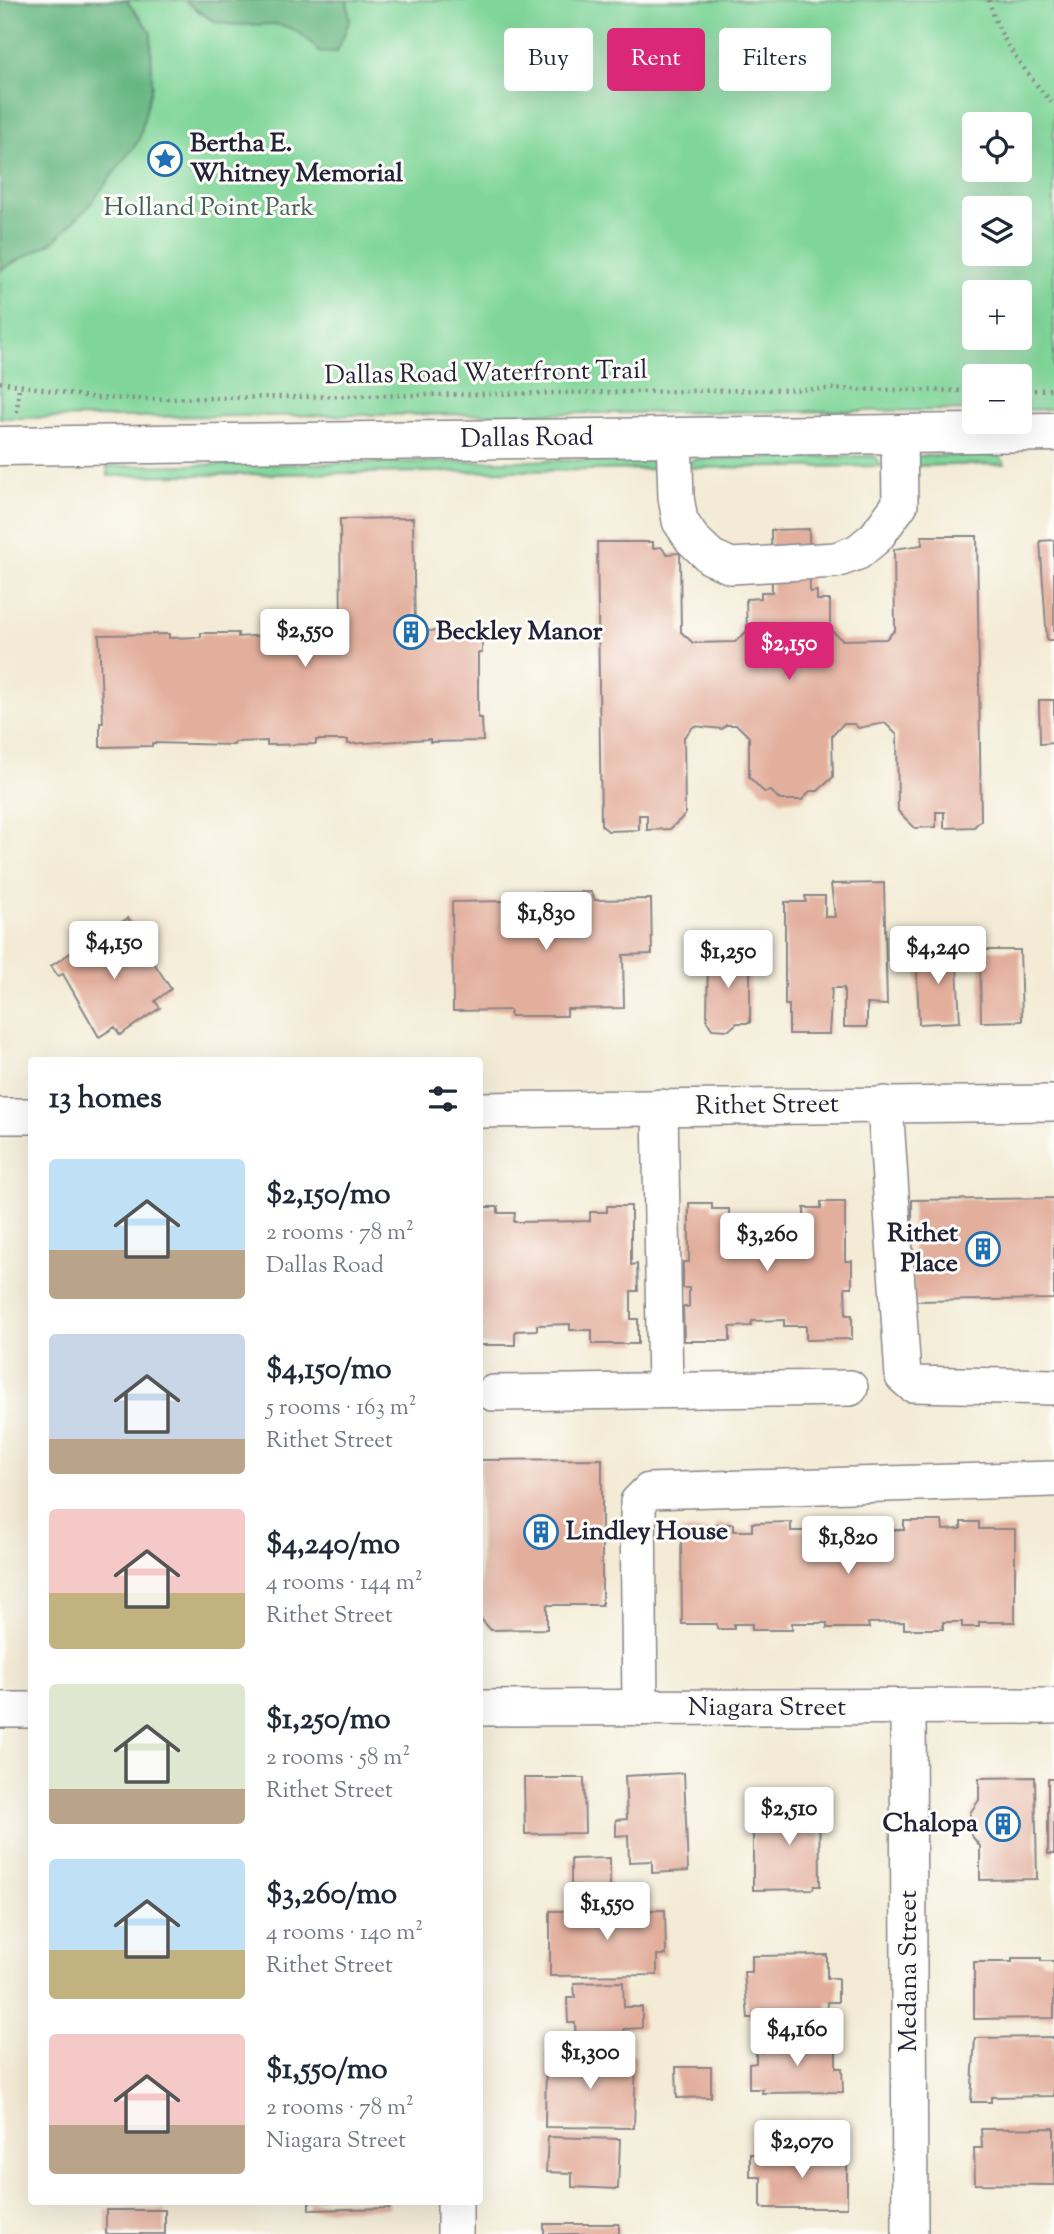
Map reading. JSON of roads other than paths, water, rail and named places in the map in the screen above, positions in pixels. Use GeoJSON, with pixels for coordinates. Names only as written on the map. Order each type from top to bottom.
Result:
{"type":"FeatureCollection","features":[{"type":"Feature","properties":{"kind":"main road","name":"Dallas Road"},"geometry":{"type":"LineString","coordinates":[[8,433],[674,437],[1054,432]]}},
{"type":"Feature","properties":{"kind":"street"},"geometry":{"type":"LineString","coordinates":[[674,437],[676,497],[680,521],[692,539],[711,556],[731,566],[836,560],[858,552],[876,537],[900,504],[899,434]]}},
{"type":"Feature","properties":{"kind":"street","name":"Rithet Street"},"geometry":{"type":"LineString","coordinates":[[483,1110],[1054,1102]]}},
{"type":"Feature","properties":{"kind":"street"},"geometry":{"type":"LineString","coordinates":[[885,1104],[903,1376],[912,1384],[1054,1387]]}},
{"type":"Feature","properties":{"kind":"street"},"geometry":{"type":"LineString","coordinates":[[660,1107],[665,1388]]}},
{"type":"Feature","properties":{"kind":"street"},"geometry":{"type":"LineString","coordinates":[[0,1116],[28,1116]]}},
{"type":"Feature","properties":{"kind":"street"},"geometry":{"type":"LineString","coordinates":[[493,1393],[665,1388],[850,1388]]}},
{"type":"Feature","properties":{"kind":"street"},"geometry":{"type":"LineString","coordinates":[[640,1708],[638,1502],[649,1491],[1054,1479]]}},
{"type":"Feature","properties":{"kind":"street","name":"Niagara Street"},"geometry":{"type":"LineString","coordinates":[[483,1708],[1054,1706]]}},
{"type":"Feature","properties":{"kind":"street","name":"Medana Street"},"geometry":{"type":"LineString","coordinates":[[908,1708],[910,2234]]}},
{"type":"Feature","properties":{"kind":"street"},"geometry":{"type":"LineString","coordinates":[[0,1710],[28,1710]]}},
{"type":"Feature","properties":{"kind":"street"},"geometry":{"type":"LineString","coordinates":[[455,2205],[455,2234]]}},
{"type":"Feature","properties":{"kind":"place","name":"Bertha E. Whitney Memorial"},"geometry":{"type":"Point","coordinates":[165,159]}},
{"type":"Feature","properties":{"kind":"place","name":"Beckley Manor"},"geometry":{"type":"Point","coordinates":[411,632]}},
{"type":"Feature","properties":{"kind":"place","name":"Rithet Place"},"geometry":{"type":"Point","coordinates":[983,1249]}},
{"type":"Feature","properties":{"kind":"place","name":"Lindley House"},"geometry":{"type":"Point","coordinates":[541,1532]}},
{"type":"Feature","properties":{"kind":"place","name":"Chalopa"},"geometry":{"type":"Point","coordinates":[1003,1824]}},
{"type":"Feature","properties":{"kind":"park label","name":"Holland Point Park"},"geometry":{"type":"Point","coordinates":[209,208]}}]}
